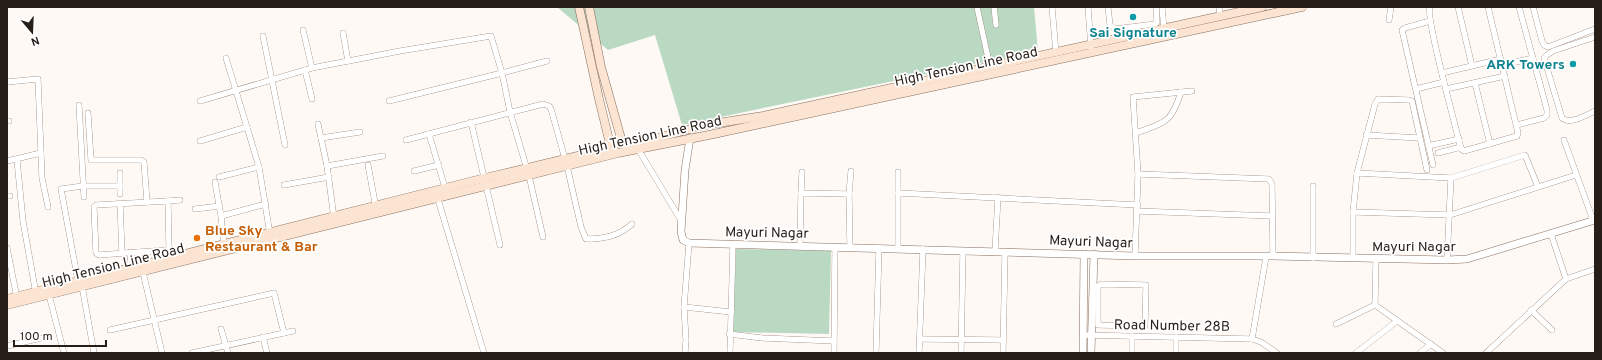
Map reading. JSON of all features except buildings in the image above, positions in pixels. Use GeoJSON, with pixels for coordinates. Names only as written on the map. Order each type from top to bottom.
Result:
{"type":"FeatureCollection","features":[{"type":"Feature","properties":{"kind":"main road"},"geometry":{"type":"LineString","coordinates":[[579,7],[599,99],[614,150]]}},
{"type":"Feature","properties":{"kind":"main road","name":"High Tension Line Road"},"geometry":{"type":"LineString","coordinates":[[589,7],[610,100],[624,144],[627,146],[689,129],[848,101],[1091,48],[1302,7]]}},
{"type":"Feature","properties":{"kind":"main road","name":"High Tension Line Road"},"geometry":{"type":"LineString","coordinates":[[7,305],[17,300],[37,295],[49,295],[80,284],[138,268],[224,248],[614,150],[638,149],[690,138],[990,67],[1056,53],[1091,48],[1152,28],[1164,29],[1262,7]]}},
{"type":"Feature","properties":{"kind":"main road"},"geometry":{"type":"LineString","coordinates":[[37,295],[80,284]]}},
{"type":"Feature","properties":{"kind":"main road"},"geometry":{"type":"LineString","coordinates":[[7,299],[17,300]]}},
{"type":"Feature","properties":{"kind":"street"},"geometry":{"type":"LineString","coordinates":[[977,7],[990,67]]}},
{"type":"Feature","properties":{"kind":"street"},"geometry":{"type":"LineString","coordinates":[[994,7],[996,25]]}},
{"type":"Feature","properties":{"kind":"street"},"geometry":{"type":"LineString","coordinates":[[1052,7],[1056,53]]}},
{"type":"Feature","properties":{"kind":"street"},"geometry":{"type":"LineString","coordinates":[[1088,7],[1091,48]]}},
{"type":"Feature","properties":{"kind":"street"},"geometry":{"type":"LineString","coordinates":[[1108,7],[1110,25],[1112,28],[1119,29],[1152,28],[1157,22],[1156,7]]}},
{"type":"Feature","properties":{"kind":"street"},"geometry":{"type":"LineString","coordinates":[[1162,7],[1164,29]]}},
{"type":"Feature","properties":{"kind":"street"},"geometry":{"type":"LineString","coordinates":[[1219,7],[1220,16]]}},
{"type":"Feature","properties":{"kind":"street"},"geometry":{"type":"LineString","coordinates":[[1389,20],[1391,7]]}},
{"type":"Feature","properties":{"kind":"street"},"geometry":{"type":"LineString","coordinates":[[1430,7],[1428,10],[1430,21],[1444,82],[1461,147],[1464,151],[1517,136],[1518,133],[1490,7]]}},
{"type":"Feature","properties":{"kind":"street"},"geometry":{"type":"LineString","coordinates":[[1458,7],[1472,66]]}},
{"type":"Feature","properties":{"kind":"street"},"geometry":{"type":"LineString","coordinates":[[1517,125],[1544,118],[1547,115],[1548,110],[1519,7]]}},
{"type":"Feature","properties":{"kind":"street"},"geometry":{"type":"LineString","coordinates":[[1533,7],[1542,40],[1544,45],[1548,47],[1595,29]]}},
{"type":"Feature","properties":{"kind":"street"},"geometry":{"type":"LineString","coordinates":[[1430,21],[1402,30],[1433,165]]}},
{"type":"Feature","properties":{"kind":"street"},"geometry":{"type":"LineString","coordinates":[[1119,29],[1122,31],[1124,38]]}},
{"type":"Feature","properties":{"kind":"street"},"geometry":{"type":"LineString","coordinates":[[303,30],[312,68]]}},
{"type":"Feature","properties":{"kind":"street"},"geometry":{"type":"LineString","coordinates":[[343,33],[348,61]]}},
{"type":"Feature","properties":{"kind":"street"},"geometry":{"type":"LineString","coordinates":[[263,36],[285,145]]}},
{"type":"Feature","properties":{"kind":"street"},"geometry":{"type":"LineString","coordinates":[[200,101],[312,68],[491,36],[502,73],[510,112],[528,172],[543,238]]}},
{"type":"Feature","properties":{"kind":"street"},"geometry":{"type":"LineString","coordinates":[[1595,37],[1553,52],[1546,55],[1544,58],[1562,118],[1565,121],[1570,121],[1595,112]]}},
{"type":"Feature","properties":{"kind":"street"},"geometry":{"type":"LineString","coordinates":[[226,58],[259,167],[271,236]]}},
{"type":"Feature","properties":{"kind":"street"},"geometry":{"type":"LineString","coordinates":[[1503,66],[1533,58]]}},
{"type":"Feature","properties":{"kind":"street"},"geometry":{"type":"LineString","coordinates":[[1442,73],[1501,59]]}},
{"type":"Feature","properties":{"kind":"street"},"geometry":{"type":"LineString","coordinates":[[389,101],[547,61]]}},
{"type":"Feature","properties":{"kind":"street"},"geometry":{"type":"LineString","coordinates":[[305,70],[312,100]]}},
{"type":"Feature","properties":{"kind":"street"},"geometry":{"type":"LineString","coordinates":[[1446,89],[1505,76]]}},
{"type":"Feature","properties":{"kind":"street"},"geometry":{"type":"LineString","coordinates":[[7,82],[38,79],[42,178],[48,207]]}},
{"type":"Feature","properties":{"kind":"street"},"geometry":{"type":"LineString","coordinates":[[1416,90],[1444,82]]}},
{"type":"Feature","properties":{"kind":"street"},"geometry":{"type":"LineString","coordinates":[[1475,83],[1490,144]]}},
{"type":"Feature","properties":{"kind":"street"},"geometry":{"type":"LineString","coordinates":[[1135,256],[1138,174],[1134,97],[1192,91]]}},
{"type":"Feature","properties":{"kind":"street"},"geometry":{"type":"LineString","coordinates":[[1136,133],[1168,120],[1176,107],[1182,92]]}},
{"type":"Feature","properties":{"kind":"street"},"geometry":{"type":"LineString","coordinates":[[1353,258],[1353,212],[1357,174],[1366,135],[1378,98],[1409,100],[1413,104],[1427,170]]}},
{"type":"Feature","properties":{"kind":"street"},"geometry":{"type":"LineString","coordinates":[[406,140],[543,104],[549,106],[566,163],[581,227],[586,239],[614,236],[624,231],[632,224]]}},
{"type":"Feature","properties":{"kind":"street"},"geometry":{"type":"LineString","coordinates":[[78,105],[84,197]]}},
{"type":"Feature","properties":{"kind":"street"},"geometry":{"type":"LineString","coordinates":[[88,113],[92,160],[141,160],[144,162],[147,202]]}},
{"type":"Feature","properties":{"kind":"street"},"geometry":{"type":"LineString","coordinates":[[471,122],[500,245]]}},
{"type":"Feature","properties":{"kind":"street"},"geometry":{"type":"LineString","coordinates":[[318,124],[329,177],[335,220]]}},
{"type":"Feature","properties":{"kind":"street"},"geometry":{"type":"LineString","coordinates":[[200,141],[247,127]]}},
{"type":"Feature","properties":{"kind":"street"},"geometry":{"type":"LineString","coordinates":[[321,138],[360,132]]}},
{"type":"Feature","properties":{"kind":"street"},"geometry":{"type":"LineString","coordinates":[[429,134],[446,191]]}},
{"type":"Feature","properties":{"kind":"street"},"geometry":{"type":"LineString","coordinates":[[1366,135],[1420,138]]}},
{"type":"Feature","properties":{"kind":"street"},"geometry":{"type":"LineString","coordinates":[[685,353],[686,340],[684,307],[689,243],[683,240],[681,236],[685,170],[690,138]]}},
{"type":"Feature","properties":{"kind":"street"},"geometry":{"type":"LineString","coordinates":[[1428,146],[1459,139]]}},
{"type":"Feature","properties":{"kind":"street"},"geometry":{"type":"LineString","coordinates":[[1564,140],[1594,220]]}},
{"type":"Feature","properties":{"kind":"street"},"geometry":{"type":"LineString","coordinates":[[1438,153],[1461,147]]}},
{"type":"Feature","properties":{"kind":"street"},"geometry":{"type":"LineString","coordinates":[[638,149],[682,222]]}},
{"type":"Feature","properties":{"kind":"street"},"geometry":{"type":"LineString","coordinates":[[7,161],[17,160],[41,153]]}},
{"type":"Feature","properties":{"kind":"street"},"geometry":{"type":"LineString","coordinates":[[1357,174],[1451,178],[1525,155],[1538,187]]}},
{"type":"Feature","properties":{"kind":"street"},"geometry":{"type":"LineString","coordinates":[[327,166],[383,156]]}},
{"type":"Feature","properties":{"kind":"street"},"geometry":{"type":"LineString","coordinates":[[17,160],[22,221],[37,295]]}},
{"type":"Feature","properties":{"kind":"street"},"geometry":{"type":"LineString","coordinates":[[368,165],[376,209]]}},
{"type":"Feature","properties":{"kind":"street"},"geometry":{"type":"LineString","coordinates":[[414,171],[439,165]]}},
{"type":"Feature","properties":{"kind":"street"},"geometry":{"type":"LineString","coordinates":[[219,177],[259,167]]}},
{"type":"Feature","properties":{"kind":"street"},"geometry":{"type":"LineString","coordinates":[[850,247],[849,194],[851,171]]}},
{"type":"Feature","properties":{"kind":"street"},"geometry":{"type":"LineString","coordinates":[[800,246],[802,172]]}},
{"type":"Feature","properties":{"kind":"street"},"geometry":{"type":"LineString","coordinates":[[898,172],[898,248]]}},
{"type":"Feature","properties":{"kind":"street"},"geometry":{"type":"LineString","coordinates":[[120,173],[120,194]]}},
{"type":"Feature","properties":{"kind":"street"},"geometry":{"type":"LineString","coordinates":[[1138,174],[1269,179],[1272,184],[1273,216],[1269,257],[1252,339],[1261,342],[1277,353]]}},
{"type":"Feature","properties":{"kind":"street"},"geometry":{"type":"LineString","coordinates":[[1353,212],[1450,215],[1576,175]]}},
{"type":"Feature","properties":{"kind":"street"},"geometry":{"type":"LineString","coordinates":[[284,185],[329,177]]}},
{"type":"Feature","properties":{"kind":"street"},"geometry":{"type":"LineString","coordinates":[[1447,260],[1451,178]]}},
{"type":"Feature","properties":{"kind":"street"},"geometry":{"type":"LineString","coordinates":[[215,182],[220,206],[224,248]]}},
{"type":"Feature","properties":{"kind":"street"},"geometry":{"type":"LineString","coordinates":[[94,353],[61,190],[83,186],[120,186]]}},
{"type":"Feature","properties":{"kind":"street"},"geometry":{"type":"LineString","coordinates":[[1313,186],[1313,258]]}},
{"type":"Feature","properties":{"kind":"street"},"geometry":{"type":"LineString","coordinates":[[801,193],[849,194]]}},
{"type":"Feature","properties":{"kind":"street"},"geometry":{"type":"LineString","coordinates":[[898,193],[1138,204]]}},
{"type":"Feature","properties":{"kind":"street"},"geometry":{"type":"LineString","coordinates":[[436,194],[484,353]]}},
{"type":"Feature","properties":{"kind":"street"},"geometry":{"type":"LineString","coordinates":[[995,251],[998,197]]}},
{"type":"Feature","properties":{"kind":"street"},"geometry":{"type":"LineString","coordinates":[[168,201],[169,249],[99,255],[96,252],[94,206],[96,204],[180,200]]}},
{"type":"Feature","properties":{"kind":"street"},"geometry":{"type":"LineString","coordinates":[[120,203],[122,253]]}},
{"type":"Feature","properties":{"kind":"street"},"geometry":{"type":"LineString","coordinates":[[221,216],[266,204]]}},
{"type":"Feature","properties":{"kind":"street"},"geometry":{"type":"LineString","coordinates":[[195,209],[220,206]]}},
{"type":"Feature","properties":{"kind":"street"},"geometry":{"type":"LineString","coordinates":[[1136,212],[1273,216]]}},
{"type":"Feature","properties":{"kind":"street","name":"Mayuri Nagar"},"geometry":{"type":"LineString","coordinates":[[689,243],[1135,256],[1447,260],[1467,259],[1594,220]]}},
{"type":"Feature","properties":{"kind":"street"},"geometry":{"type":"LineString","coordinates":[[1551,234],[1566,279]]}},
{"type":"Feature","properties":{"kind":"street"},"geometry":{"type":"LineString","coordinates":[[730,353],[729,334],[731,312],[732,244]]}},
{"type":"Feature","properties":{"kind":"street"},"geometry":{"type":"LineString","coordinates":[[834,353],[835,247]]}},
{"type":"Feature","properties":{"kind":"street"},"geometry":{"type":"LineString","coordinates":[[7,248],[17,300]]}},
{"type":"Feature","properties":{"kind":"street"},"geometry":{"type":"LineString","coordinates":[[876,353],[879,248]]}},
{"type":"Feature","properties":{"kind":"street"},"geometry":{"type":"LineString","coordinates":[[919,353],[923,249]]}},
{"type":"Feature","properties":{"kind":"street"},"geometry":{"type":"LineString","coordinates":[[961,353],[963,250]]}},
{"type":"Feature","properties":{"kind":"street"},"geometry":{"type":"LineString","coordinates":[[130,252],[138,268],[154,319],[162,353]]}},
{"type":"Feature","properties":{"kind":"street"},"geometry":{"type":"LineString","coordinates":[[138,268],[139,252]]}},
{"type":"Feature","properties":{"kind":"street"},"geometry":{"type":"LineString","coordinates":[[1003,353],[1005,252]]}},
{"type":"Feature","properties":{"kind":"street"},"geometry":{"type":"LineString","coordinates":[[1083,353],[1084,254]]}},
{"type":"Feature","properties":{"kind":"street"},"geometry":{"type":"LineString","coordinates":[[1091,353],[1091,335],[1095,308],[1098,286],[1100,284],[1146,285],[1145,326],[1097,324],[1095,308],[1094,254]]}},
{"type":"Feature","properties":{"kind":"street"},"geometry":{"type":"LineString","coordinates":[[1375,305],[1376,259]]}},
{"type":"Feature","properties":{"kind":"street"},"geometry":{"type":"LineString","coordinates":[[1486,353],[1566,279],[1595,269]]}},
{"type":"Feature","properties":{"kind":"street"},"geometry":{"type":"LineString","coordinates":[[110,330],[274,293],[284,333]]}},
{"type":"Feature","properties":{"kind":"street"},"geometry":{"type":"LineString","coordinates":[[49,295],[64,353]]}},
{"type":"Feature","properties":{"kind":"street"},"geometry":{"type":"LineString","coordinates":[[1375,305],[1443,353]]}},
{"type":"Feature","properties":{"kind":"street"},"geometry":{"type":"LineString","coordinates":[[1336,324],[1375,305]]}},
{"type":"Feature","properties":{"kind":"street"},"geometry":{"type":"LineString","coordinates":[[684,307],[731,312]]}},
{"type":"Feature","properties":{"kind":"street"},"geometry":{"type":"LineString","coordinates":[[1083,308],[1095,308]]}},
{"type":"Feature","properties":{"kind":"street"},"geometry":{"type":"LineString","coordinates":[[1531,310],[1552,330]]}},
{"type":"Feature","properties":{"kind":"street"},"geometry":{"type":"LineString","coordinates":[[1356,353],[1397,321]]}},
{"type":"Feature","properties":{"kind":"street"},"geometry":{"type":"LineString","coordinates":[[222,328],[228,353]]}},
{"type":"Feature","properties":{"kind":"street"},"geometry":{"type":"LineString","coordinates":[[194,353],[293,331]]}},
{"type":"Feature","properties":{"kind":"street"},"geometry":{"type":"LineString","coordinates":[[729,334],[762,338],[834,341]]}},
{"type":"Feature","properties":{"kind":"street","name":"Road Number 28B"},"geometry":{"type":"LineString","coordinates":[[1083,335],[1252,339]]}},
{"type":"Feature","properties":{"kind":"street"},"geometry":{"type":"LineString","coordinates":[[1132,336],[1132,353]]}},
{"type":"Feature","properties":{"kind":"street"},"geometry":{"type":"LineString","coordinates":[[263,337],[267,353]]}},
{"type":"Feature","properties":{"kind":"street"},"geometry":{"type":"LineString","coordinates":[[1176,337],[1176,353]]}},
{"type":"Feature","properties":{"kind":"street"},"geometry":{"type":"LineString","coordinates":[[7,346],[41,338]]}},
{"type":"Feature","properties":{"kind":"street"},"geometry":{"type":"LineString","coordinates":[[920,339],[1003,340]]}},
{"type":"Feature","properties":{"kind":"street"},"geometry":{"type":"LineString","coordinates":[[1420,353],[1431,344]]}},
{"type":"Feature","properties":{"kind":"green space"},"geometry":{"type":"Polygon","coordinates":[[[557,7],[1034,7],[1038,51],[682,125],[655,35],[608,50],[557,7]]]}},
{"type":"Feature","properties":{"kind":"green space"},"geometry":{"type":"Polygon","coordinates":[[[736,249],[831,251],[829,334],[733,332],[736,249]]]}},
{"type":"Feature","properties":{"kind":"place","name":"Sai Signature"},"geometry":{"type":"Point","coordinates":[1133,17]}},
{"type":"Feature","properties":{"kind":"place","name":"ARK Towers"},"geometry":{"type":"Point","coordinates":[1573,64]}},
{"type":"Feature","properties":{"kind":"place","name":"Blue Sky Restaurant & Bar"},"geometry":{"type":"Point","coordinates":[197,238]}}]}
